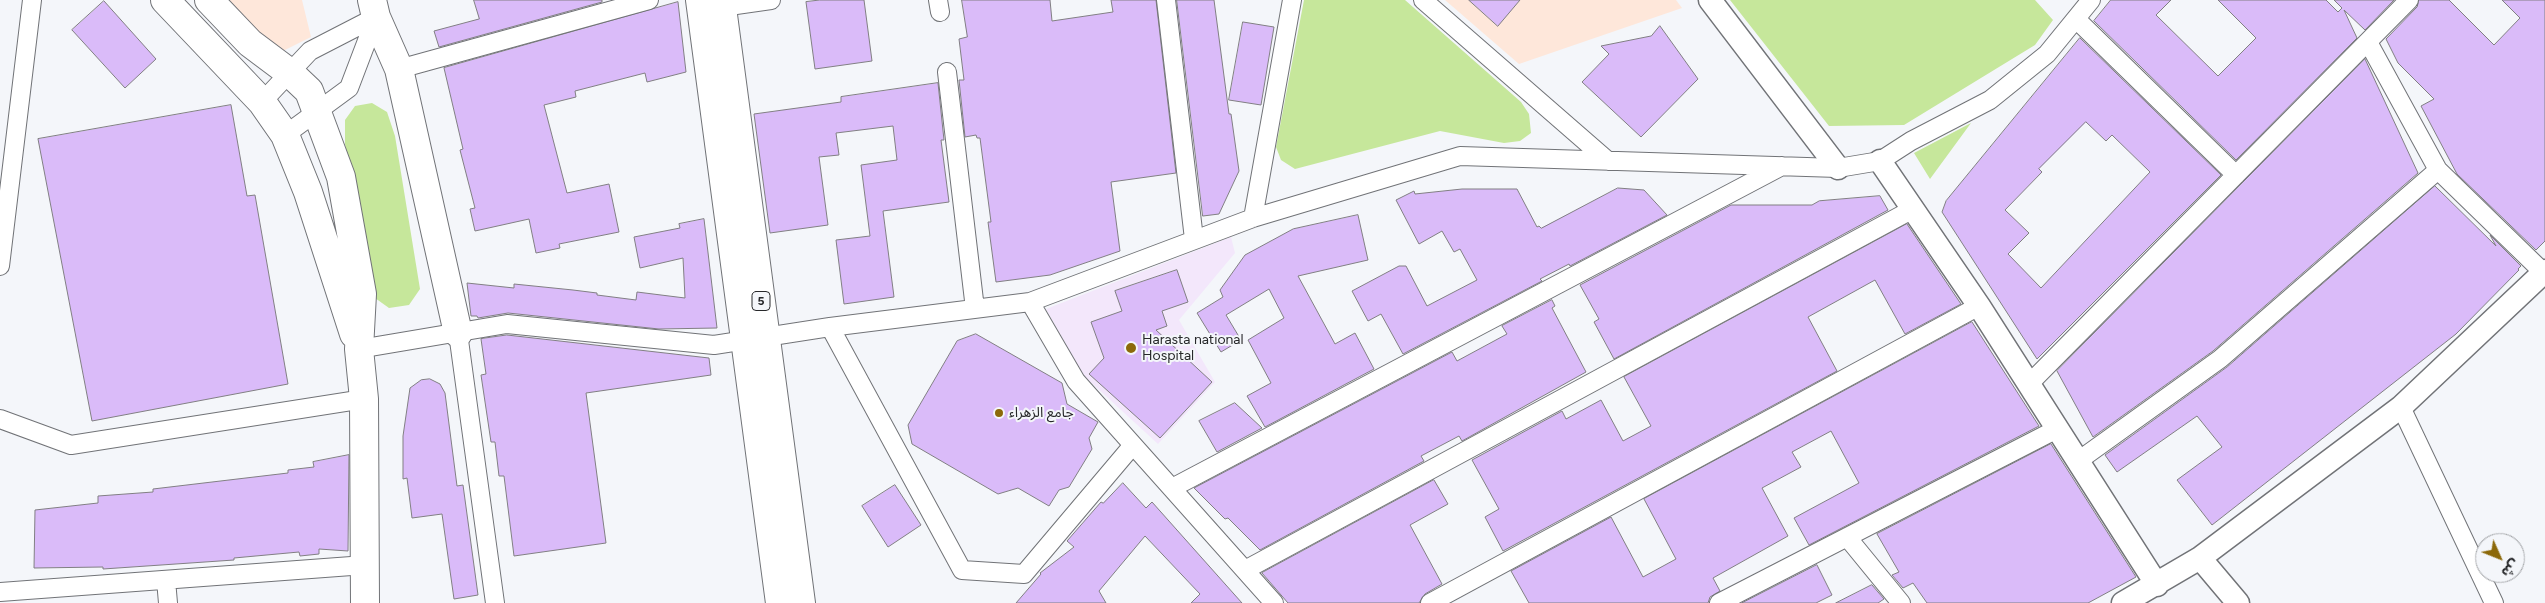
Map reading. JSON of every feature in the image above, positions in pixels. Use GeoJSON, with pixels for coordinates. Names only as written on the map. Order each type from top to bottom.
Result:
{"type":"FeatureCollection","features":[{"type":"Feature","properties":{"kind":"main road"},"geometry":{"type":"LineString","coordinates":[[165,0],[262,102],[285,135],[308,192],[359,349]]}},
{"type":"Feature","properties":{"kind":"main road"},"geometry":{"type":"LineString","coordinates":[[209,0],[250,43],[290,73],[309,91],[341,177],[360,285],[359,349],[364,399],[365,603]]}},
{"type":"Feature","properties":{"kind":"main road","name":"5"},"geometry":{"type":"LineString","coordinates":[[714,2],[755,338],[780,603]]}},
{"type":"Feature","properties":{"kind":"main road"},"geometry":{"type":"LineString","coordinates":[[374,8],[399,69],[458,333]]}},
{"type":"Feature","properties":{"kind":"main road","name":"5"},"geometry":{"type":"LineString","coordinates":[[755,338],[800,603]]}},
{"type":"Feature","properties":{"kind":"street"},"geometry":{"type":"LineString","coordinates":[[0,266],[32,0]]}},
{"type":"Feature","properties":{"kind":"street"},"geometry":{"type":"LineString","coordinates":[[399,69],[649,0]]}},
{"type":"Feature","properties":{"kind":"street"},"geometry":{"type":"LineString","coordinates":[[714,2],[771,0]]}},
{"type":"Feature","properties":{"kind":"street"},"geometry":{"type":"LineString","coordinates":[[1166,0],[1194,239]]}},
{"type":"Feature","properties":{"kind":"street"},"geometry":{"type":"LineString","coordinates":[[1253,218],[1292,0]]}},
{"type":"Feature","properties":{"kind":"street"},"geometry":{"type":"LineString","coordinates":[[1423,0],[1608,161]]}},
{"type":"Feature","properties":{"kind":"street"},"geometry":{"type":"LineString","coordinates":[[1710,0],[1838,168]]}},
{"type":"Feature","properties":{"kind":"street"},"geometry":{"type":"LineString","coordinates":[[359,349],[507,324],[714,345],[830,327],[1030,302],[1253,218],[1460,156],[1838,168],[1880,161],[1911,141],[1990,100],[2047,54],[2091,0]]}},
{"type":"Feature","properties":{"kind":"street"},"geometry":{"type":"LineString","coordinates":[[2028,384],[2409,0]]}},
{"type":"Feature","properties":{"kind":"street"},"geometry":{"type":"LineString","coordinates":[[262,102],[310,51],[374,8]]}},
{"type":"Feature","properties":{"kind":"street"},"geometry":{"type":"LineString","coordinates":[[285,135],[318,113],[349,88],[374,8]]}},
{"type":"Feature","properties":{"kind":"street"},"geometry":{"type":"LineString","coordinates":[[2076,19],[2236,175]]}},
{"type":"Feature","properties":{"kind":"street"},"geometry":{"type":"LineString","coordinates":[[2130,601],[2200,558],[2400,407],[2545,273],[2438,170],[2368,42]]}},
{"type":"Feature","properties":{"kind":"street"},"geometry":{"type":"LineString","coordinates":[[947,72],[975,309]]}},
{"type":"Feature","properties":{"kind":"street"},"geometry":{"type":"LineString","coordinates":[[1880,161],[1978,306],[2157,585]]}},
{"type":"Feature","properties":{"kind":"street"},"geometry":{"type":"LineString","coordinates":[[1172,488],[1782,166]]}},
{"type":"Feature","properties":{"kind":"street"},"geometry":{"type":"LineString","coordinates":[[2078,461],[2220,359],[2438,170]]}},
{"type":"Feature","properties":{"kind":"street"},"geometry":{"type":"LineString","coordinates":[[1244,570],[1913,209]]}},
{"type":"Feature","properties":{"kind":"street"},"geometry":{"type":"LineString","coordinates":[[1030,302],[1076,381],[1274,603]]}},
{"type":"Feature","properties":{"kind":"street"},"geometry":{"type":"LineString","coordinates":[[1430,603],[1978,306]]}},
{"type":"Feature","properties":{"kind":"street"},"geometry":{"type":"LineString","coordinates":[[830,327],[962,570],[1024,574],[1133,444]]}},
{"type":"Feature","properties":{"kind":"street"},"geometry":{"type":"LineString","coordinates":[[458,333],[495,603]]}},
{"type":"Feature","properties":{"kind":"street"},"geometry":{"type":"LineString","coordinates":[[0,419],[70,445],[364,399]]}},
{"type":"Feature","properties":{"kind":"street"},"geometry":{"type":"LineString","coordinates":[[2400,407],[2494,603]]}},
{"type":"Feature","properties":{"kind":"street"},"geometry":{"type":"LineString","coordinates":[[1719,603],[2058,429]]}},
{"type":"Feature","properties":{"kind":"street"},"geometry":{"type":"LineString","coordinates":[[1847,537],[1901,603]]}},
{"type":"Feature","properties":{"kind":"street"},"geometry":{"type":"LineString","coordinates":[[2200,558],[2238,603]]}},
{"type":"Feature","properties":{"kind":"street"},"geometry":{"type":"LineString","coordinates":[[0,592],[365,565]]}},
{"type":"Feature","properties":{"kind":"street"},"geometry":{"type":"LineString","coordinates":[[166,580],[168,603]]}},
{"type":"Feature","properties":{"kind":"shaded area"},"geometry":{"type":"Polygon","coordinates":[[[222,0],[302,0],[311,37],[277,54],[222,0]]]}},
{"type":"Feature","properties":{"kind":"shaded area"},"geometry":{"type":"Polygon","coordinates":[[[1445,0],[1676,0],[1682,8],[1519,64],[1445,0]]]}},
{"type":"Feature","properties":{"kind":"shaded area","name":"Harasta national Hospital"},"geometry":{"type":"Polygon","coordinates":[[[1231,237],[1235,253],[1179,320],[1215,382],[1158,444],[1084,376],[1046,309],[1231,237]]]}},
{"type":"Feature","properties":{"kind":"green space"},"geometry":{"type":"Polygon","coordinates":[[[1304,0],[1405,0],[1521,102],[1529,114],[1531,133],[1520,141],[1504,143],[1440,131],[1295,169],[1281,160],[1276,147],[1304,0]]]}},
{"type":"Feature","properties":{"kind":"green space"},"geometry":{"type":"Polygon","coordinates":[[[1730,0],[2035,0],[2053,20],[2035,45],[1904,125],[1829,126],[1730,0]]]}},
{"type":"Feature","properties":{"kind":"green space"},"geometry":{"type":"Polygon","coordinates":[[[372,103],[387,112],[395,136],[420,289],[409,305],[389,308],[375,298],[345,144],[345,120],[355,106],[372,103]]]}},
{"type":"Feature","properties":{"kind":"green space"},"geometry":{"type":"Polygon","coordinates":[[[1971,123],[1930,179],[1914,153],[1971,123]]]}},
{"type":"Feature","properties":{"kind":"building"},"geometry":{"type":"Polygon","coordinates":[[[474,0],[602,0],[602,2],[439,47],[434,31],[479,19],[474,0]]]}},
{"type":"Feature","properties":{"kind":"building"},"geometry":{"type":"Polygon","coordinates":[[[820,0],[864,0],[872,61],[815,69],[806,2],[820,0]]]}},
{"type":"Feature","properties":{"kind":"building"},"geometry":{"type":"Polygon","coordinates":[[[962,0],[1050,0],[1052,21],[1113,12],[1111,0],[1156,0],[1176,173],[1111,182],[1120,251],[1050,275],[996,282],[988,222],[991,222],[980,138],[977,138],[976,135],[965,137],[959,80],[964,80],[959,39],[967,37],[962,0]]]}},
{"type":"Feature","properties":{"kind":"building"},"geometry":{"type":"Polygon","coordinates":[[[1177,0],[1214,0],[1229,114],[1231,114],[1239,171],[1219,214],[1203,216],[1177,0]]]}},
{"type":"Feature","properties":{"kind":"building"},"geometry":{"type":"Polygon","coordinates":[[[1469,0],[1520,0],[1498,26],[1469,0]]]}},
{"type":"Feature","properties":{"kind":"building"},"geometry":{"type":"Polygon","coordinates":[[[2111,0],[2171,0],[2156,15],[2218,76],[2256,38],[2218,0],[2326,0],[2338,12],[2342,8],[2334,0],[2394,0],[2365,30],[2344,10],[2357,38],[2236,160],[2094,21],[2111,0]]]}},
{"type":"Feature","properties":{"kind":"building"},"geometry":{"type":"Polygon","coordinates":[[[2419,0],[2449,0],[2494,45],[2520,18],[2502,0],[2545,0],[2545,241],[2536,250],[2457,174],[2421,106],[2434,99],[2398,63],[2386,39],[2417,7],[2419,0]]]}},
{"type":"Feature","properties":{"kind":"building"},"geometry":{"type":"Polygon","coordinates":[[[104,1],[156,59],[125,88],[72,30],[104,1]]]}},
{"type":"Feature","properties":{"kind":"building"},"geometry":{"type":"Polygon","coordinates":[[[678,2],[686,72],[647,82],[645,73],[575,91],[576,97],[544,105],[567,193],[609,184],[619,232],[559,244],[560,248],[536,253],[529,219],[475,231],[470,209],[475,208],[460,150],[463,149],[444,68],[678,2]]]}},
{"type":"Feature","properties":{"kind":"building"},"geometry":{"type":"Polygon","coordinates":[[[1243,22],[1274,27],[1261,105],[1229,100],[1243,22]]]}},
{"type":"Feature","properties":{"kind":"building"},"geometry":{"type":"Polygon","coordinates":[[[1660,26],[1698,79],[1641,137],[1582,82],[1609,54],[1601,46],[1651,36],[1660,26]]]}},
{"type":"Feature","properties":{"kind":"building"},"geometry":{"type":"Polygon","coordinates":[[[2080,38],[2221,175],[2037,359],[1942,212],[1946,201],[2080,38]],[[2086,122],[2039,169],[2042,172],[2005,210],[2029,233],[2008,254],[2041,288],[2150,172],[2112,135],[2106,141],[2086,122]]]}},
{"type":"Feature","properties":{"kind":"building"},"geometry":{"type":"Polygon","coordinates":[[[2365,59],[2418,173],[2213,351],[2093,437],[2057,371],[2365,59]]]}},
{"type":"Feature","properties":{"kind":"building"},"geometry":{"type":"Polygon","coordinates":[[[938,83],[944,140],[941,140],[949,202],[883,211],[894,297],[844,304],[836,240],[870,236],[861,165],[897,160],[893,126],[836,133],[839,155],[819,157],[828,225],[770,233],[754,114],[841,102],[841,97],[938,83]]]}},
{"type":"Feature","properties":{"kind":"building"},"geometry":{"type":"Polygon","coordinates":[[[231,105],[247,196],[255,195],[288,384],[92,421],[38,139],[231,105]]]}},
{"type":"Feature","properties":{"kind":"building"},"geometry":{"type":"Polygon","coordinates":[[[2435,186],[2496,246],[2490,235],[2521,266],[2456,334],[2212,525],[2177,480],[2222,447],[2197,416],[2117,472],[2105,455],[2227,367],[2435,186]]]}},
{"type":"Feature","properties":{"kind":"building"},"geometry":{"type":"Polygon","coordinates":[[[1618,188],[1644,190],[1667,215],[1570,266],[1569,264],[1540,279],[1542,281],[1403,354],[1381,314],[1368,321],[1352,291],[1399,266],[1406,266],[1427,306],[1477,280],[1460,249],[1454,252],[1442,231],[1419,244],[1396,200],[1414,191],[1415,194],[1462,189],[1517,189],[1537,227],[1541,228],[1618,188]]]}},
{"type":"Feature","properties":{"kind":"building"},"geometry":{"type":"Polygon","coordinates":[[[1880,196],[1888,210],[1614,359],[1594,322],[1599,319],[1580,285],[1731,205],[1812,205],[1819,201],[1880,196]]]}},
{"type":"Feature","properties":{"kind":"building"},"geometry":{"type":"Polygon","coordinates":[[[1358,215],[1368,260],[1298,276],[1335,344],[1355,333],[1374,369],[1265,427],[1247,396],[1271,383],[1248,340],[1284,318],[1269,289],[1226,315],[1241,340],[1221,352],[1197,313],[1223,297],[1220,290],[1245,255],[1293,229],[1358,215]]]}},
{"type":"Feature","properties":{"kind":"building"},"geometry":{"type":"Polygon","coordinates":[[[704,219],[717,328],[659,329],[508,313],[478,318],[477,316],[471,316],[467,283],[514,288],[514,284],[597,293],[597,295],[636,300],[637,292],[685,298],[683,258],[640,268],[634,237],[680,228],[679,224],[704,219]]]}},
{"type":"Feature","properties":{"kind":"building"},"geometry":{"type":"Polygon","coordinates":[[[1907,224],[1961,304],[1905,334],[1875,280],[1808,317],[1837,371],[1503,551],[1485,517],[1499,509],[1472,460],[1562,411],[1566,419],[1601,400],[1623,441],[1651,426],[1624,377],[1907,224]]]}},
{"type":"Feature","properties":{"kind":"building"},"geometry":{"type":"Polygon","coordinates":[[[1177,270],[1188,302],[1162,311],[1167,326],[1156,330],[1212,382],[1160,438],[1089,374],[1104,358],[1091,322],[1122,311],[1115,291],[1177,270]]]}},
{"type":"Feature","properties":{"kind":"building"},"geometry":{"type":"Polygon","coordinates":[[[1552,300],[1555,306],[1552,308],[1586,372],[1462,441],[1459,436],[1421,456],[1424,461],[1260,550],[1194,488],[1452,352],[1457,361],[1507,334],[1502,326],[1552,300]]]}},
{"type":"Feature","properties":{"kind":"building"},"geometry":{"type":"Polygon","coordinates":[[[1972,322],[2039,426],[1809,545],[1794,518],[1859,483],[1831,431],[1792,452],[1801,467],[1762,488],[1788,536],[1713,578],[1720,591],[1710,597],[1708,603],[1529,603],[1511,571],[1611,517],[1643,577],[1676,559],[1644,499],[1972,322]]]}},
{"type":"Feature","properties":{"kind":"building","name":"جامع الزهراء"},"geometry":{"type":"Polygon","coordinates":[[[976,334],[1062,383],[1067,404],[1098,422],[1089,438],[1092,449],[1069,487],[1059,490],[1049,506],[1018,488],[998,494],[912,444],[908,425],[957,341],[976,334]]]}},
{"type":"Feature","properties":{"kind":"building"},"geometry":{"type":"Polygon","coordinates":[[[507,335],[709,358],[711,375],[586,393],[606,543],[514,556],[504,476],[499,476],[495,442],[491,442],[481,375],[486,374],[481,339],[507,335]]]}},
{"type":"Feature","properties":{"kind":"building"},"geometry":{"type":"Polygon","coordinates":[[[430,379],[440,384],[445,393],[457,486],[463,485],[478,595],[454,599],[442,514],[412,518],[407,478],[403,479],[403,436],[410,388],[421,380],[430,379]]]}},
{"type":"Feature","properties":{"kind":"building"},"geometry":{"type":"Polygon","coordinates":[[[1235,403],[1262,428],[1217,452],[1199,421],[1235,403]]]}},
{"type":"Feature","properties":{"kind":"building"},"geometry":{"type":"Polygon","coordinates":[[[2051,444],[2136,577],[2088,603],[1927,603],[1913,583],[1903,588],[1892,575],[1899,572],[1877,534],[2051,444]]]}},
{"type":"Feature","properties":{"kind":"building"},"geometry":{"type":"Polygon","coordinates":[[[349,455],[348,551],[319,549],[319,554],[300,556],[299,552],[234,558],[234,560],[103,569],[103,567],[34,568],[35,510],[98,503],[98,496],[153,492],[153,489],[288,473],[288,470],[314,467],[313,462],[349,455]]]}},
{"type":"Feature","properties":{"kind":"building"},"geometry":{"type":"Polygon","coordinates":[[[1434,480],[1448,504],[1410,525],[1442,584],[1425,594],[1419,603],[1288,603],[1262,573],[1434,480]]]}},
{"type":"Feature","properties":{"kind":"building"},"geometry":{"type":"Polygon","coordinates":[[[1123,483],[1146,508],[1152,502],[1242,603],[1191,603],[1200,594],[1145,536],[1099,591],[1106,603],[1016,603],[1040,573],[1074,547],[1067,541],[1101,502],[1103,503],[1123,483]]]}},
{"type":"Feature","properties":{"kind":"building"},"geometry":{"type":"Polygon","coordinates":[[[895,485],[921,525],[888,547],[862,506],[895,485]]]}},
{"type":"Feature","properties":{"kind":"building"},"geometry":{"type":"Polygon","coordinates":[[[1817,565],[1832,595],[1816,603],[1742,603],[1817,565]]]}},
{"type":"Feature","properties":{"kind":"building"},"geometry":{"type":"Polygon","coordinates":[[[1872,585],[1884,599],[1878,603],[1836,603],[1872,585]]]}},
{"type":"Feature","properties":{"kind":"place","name":"Harasta national Hospital"},"geometry":{"type":"Point","coordinates":[1131,348]}},
{"type":"Feature","properties":{"kind":"place","name":"جامع الزهراء"},"geometry":{"type":"Point","coordinates":[999,413]}}]}
